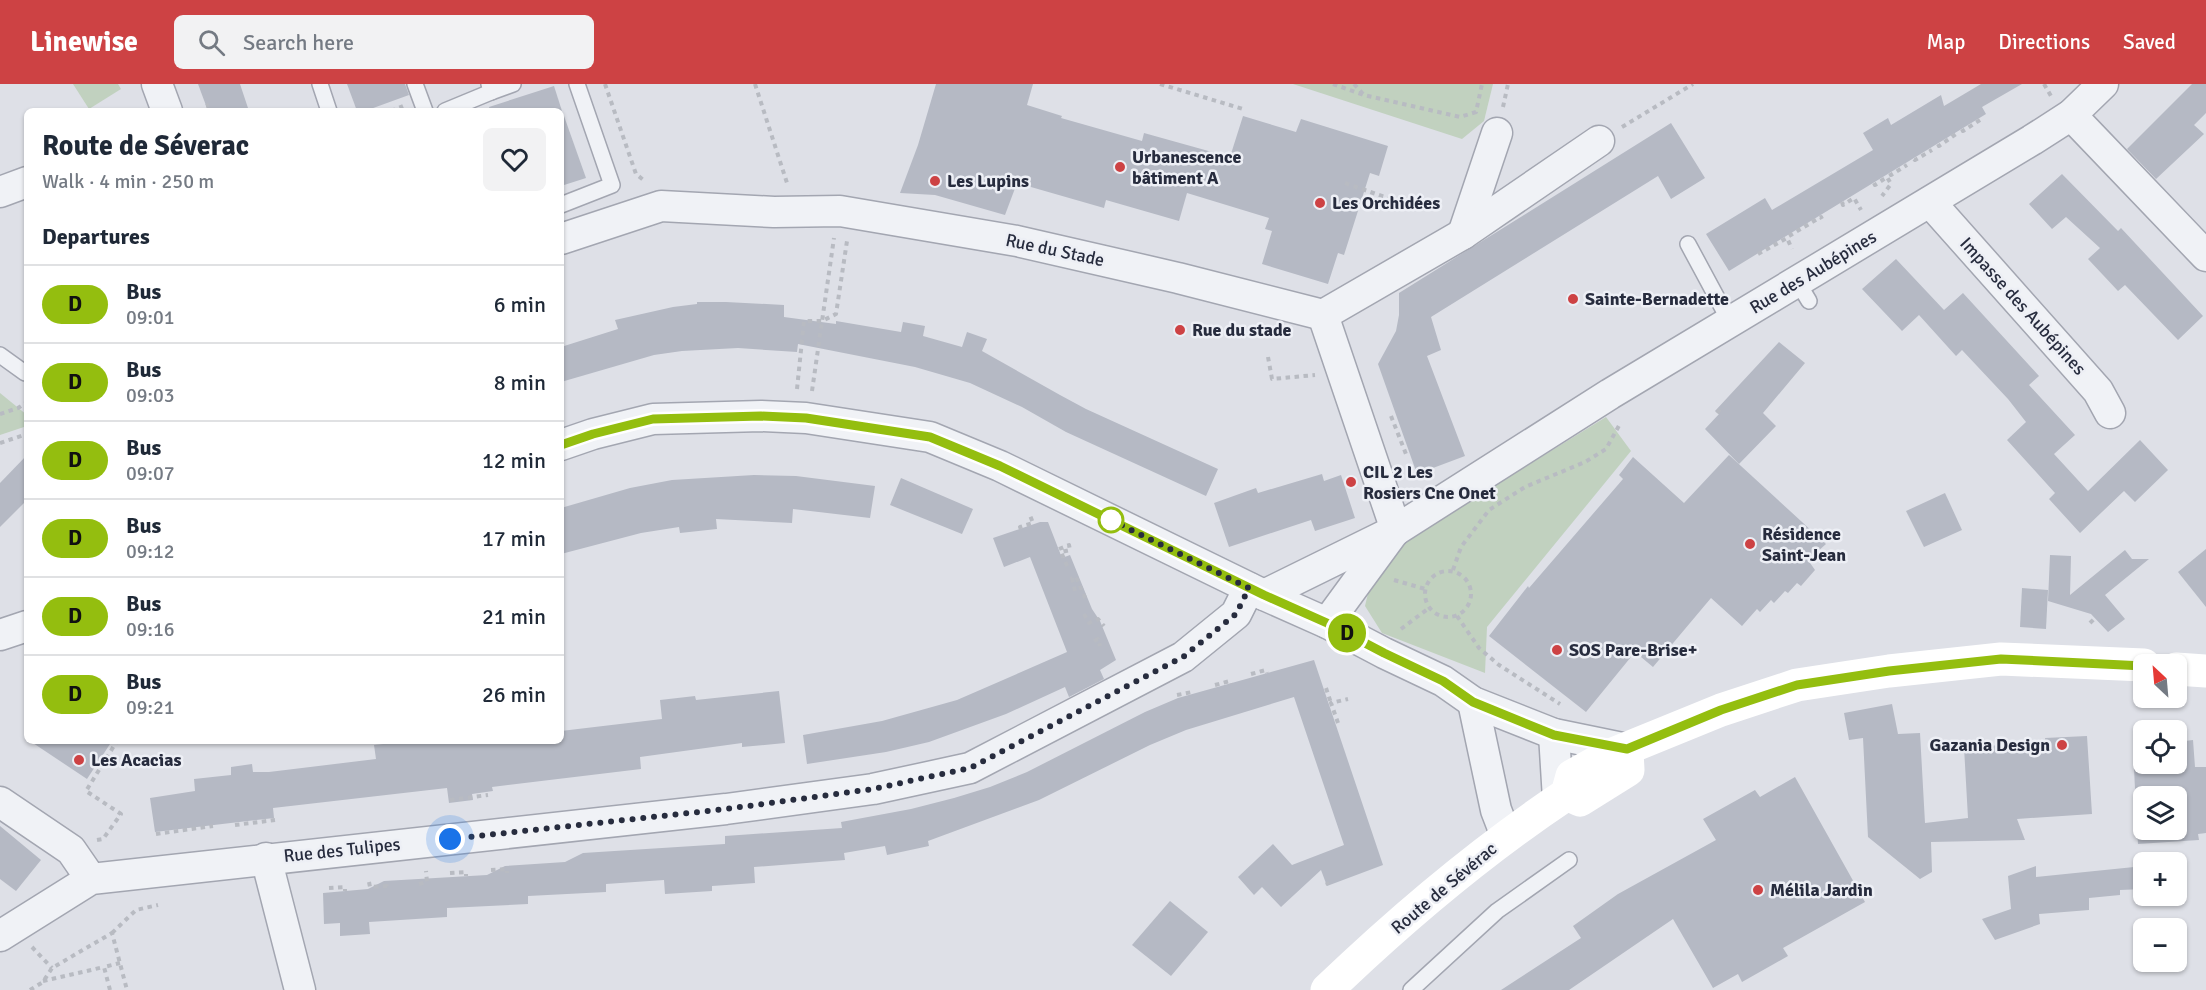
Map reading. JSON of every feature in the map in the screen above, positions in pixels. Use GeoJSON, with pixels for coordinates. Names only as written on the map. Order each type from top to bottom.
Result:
{"type":"FeatureCollection","features":[{"type":"Feature","properties":{"kind":"main road","name":"Route de Sévérac"},"geometry":{"type":"LineString","coordinates":[[1327,990],[1454,875],[1563,797],[1572,776],[1608,756],[1721,710],[1797,685],[1889,671],[2001,659],[2133,665]]}},
{"type":"Feature","properties":{"kind":"main road"},"geometry":{"type":"LineString","coordinates":[[2187,670],[2206,671]]}},
{"type":"Feature","properties":{"kind":"street"},"geometry":{"type":"LineString","coordinates":[[157,84],[166,108]]}},
{"type":"Feature","properties":{"kind":"street","name":"Rue des Aubépines"},"geometry":{"type":"LineString","coordinates":[[1256,591],[1396,530],[1610,394],[1730,322],[1803,291],[1930,202],[2070,115],[2103,84]]}},
{"type":"Feature","properties":{"kind":"street"},"geometry":{"type":"LineString","coordinates":[[2070,115],[2206,256]]}},
{"type":"Feature","properties":{"kind":"street"},"geometry":{"type":"LineString","coordinates":[[1462,234],[1497,133]]}},
{"type":"Feature","properties":{"kind":"street"},"geometry":{"type":"LineString","coordinates":[[1396,530],[1323,315],[1462,234],[1599,141]]}},
{"type":"Feature","properties":{"kind":"street"},"geometry":{"type":"LineString","coordinates":[[0,192],[24,183]]}},
{"type":"Feature","properties":{"kind":"street","name":"Impasse des Aubépines"},"geometry":{"type":"LineString","coordinates":[[1930,202],[2098,391],[2110,413]]}},
{"type":"Feature","properties":{"kind":"street","name":"Rue du Stade"},"geometry":{"type":"LineString","coordinates":[[564,238],[661,206],[774,212],[840,211],[1017,241],[1178,278],[1323,315]]}},
{"type":"Feature","properties":{"kind":"street"},"geometry":{"type":"LineString","coordinates":[[564,444],[653,419],[761,416],[806,418],[930,437],[1000,466],[1256,591],[1327,623],[1443,681],[1473,702],[1554,735],[1627,749]]}},
{"type":"Feature","properties":{"kind":"street","name":"Rue des Aubépines"},"geometry":{"type":"LineString","coordinates":[[1327,623],[1396,530]]}},
{"type":"Feature","properties":{"kind":"street","name":"Rue des Tulipes"},"geometry":{"type":"LineString","coordinates":[[13,939],[91,879],[726,809],[873,789],[970,768],[1183,657],[1236,614],[1256,591]]}},
{"type":"Feature","properties":{"kind":"street"},"geometry":{"type":"LineString","coordinates":[[0,635],[24,627]]}},
{"type":"Feature","properties":{"kind":"street"},"geometry":{"type":"LineString","coordinates":[[1473,702],[1496,810],[1506,836]]}},
{"type":"Feature","properties":{"kind":"street"},"geometry":{"type":"LineString","coordinates":[[1554,735],[1563,797]]}},
{"type":"Feature","properties":{"kind":"street"},"geometry":{"type":"LineString","coordinates":[[0,802],[71,850],[91,879]]}},
{"type":"Feature","properties":{"kind":"street"},"geometry":{"type":"LineString","coordinates":[[266,858],[300,990]]}},
{"type":"Feature","properties":{"kind":"lane"},"geometry":{"type":"LineString","coordinates":[[320,84],[328,108]]}},
{"type":"Feature","properties":{"kind":"lane"},"geometry":{"type":"LineString","coordinates":[[415,84],[424,108]]}},
{"type":"Feature","properties":{"kind":"lane"},"geometry":{"type":"LineString","coordinates":[[451,108],[490,88],[513,84]]}},
{"type":"Feature","properties":{"kind":"lane"},"geometry":{"type":"LineString","coordinates":[[564,204],[612,185],[577,84]]}},
{"type":"Feature","properties":{"kind":"lane"},"geometry":{"type":"LineString","coordinates":[[1688,244],[1730,322]]}},
{"type":"Feature","properties":{"kind":"lane"},"geometry":{"type":"LineString","coordinates":[[0,355],[24,372]]}},
{"type":"Feature","properties":{"kind":"lane"},"geometry":{"type":"LineString","coordinates":[[1411,990],[1497,911],[1569,860]]}},
{"type":"Feature","properties":{"kind":"path"},"geometry":{"type":"LineString","coordinates":[[604,84],[636,174],[654,188]]}},
{"type":"Feature","properties":{"kind":"path"},"geometry":{"type":"LineString","coordinates":[[755,84],[790,192]]}},
{"type":"Feature","properties":{"kind":"path"},"geometry":{"type":"LineString","coordinates":[[1160,84],[1243,109]]}},
{"type":"Feature","properties":{"kind":"path"},"geometry":{"type":"LineString","coordinates":[[1333,84],[1364,95],[1461,117],[1476,112],[1482,84]]}},
{"type":"Feature","properties":{"kind":"path"},"geometry":{"type":"LineString","coordinates":[[1354,84],[1364,95]]}},
{"type":"Feature","properties":{"kind":"path"},"geometry":{"type":"LineString","coordinates":[[1599,141],[1693,84]]}},
{"type":"Feature","properties":{"kind":"path"},"geometry":{"type":"LineString","coordinates":[[1962,129],[1963,131],[1980,120]]}},
{"type":"Feature","properties":{"kind":"path"},"geometry":{"type":"LineString","coordinates":[[1938,144],[1939,146],[1956,135]]}},
{"type":"Feature","properties":{"kind":"path"},"geometry":{"type":"LineString","coordinates":[[1914,159],[1932,150]]}},
{"type":"Feature","properties":{"kind":"path"},"geometry":{"type":"LineString","coordinates":[[1890,173],[1891,175],[1907,165]]}},
{"type":"Feature","properties":{"kind":"path"},"geometry":{"type":"LineString","coordinates":[[1874,183],[1875,185],[1887,177],[1891,184]]}},
{"type":"Feature","properties":{"kind":"path"},"geometry":{"type":"LineString","coordinates":[[1345,183],[1410,206]]}},
{"type":"Feature","properties":{"kind":"path"},"geometry":{"type":"LineString","coordinates":[[1842,202],[1843,205],[1854,198],[1857,204]]}},
{"type":"Feature","properties":{"kind":"path"},"geometry":{"type":"LineString","coordinates":[[1758,254],[1788,238],[1810,222],[1821,218]]}},
{"type":"Feature","properties":{"kind":"path"},"geometry":{"type":"LineString","coordinates":[[796,394],[804,321],[822,321],[836,314],[849,235]]}},
{"type":"Feature","properties":{"kind":"path"},"geometry":{"type":"LineString","coordinates":[[814,380],[831,263]]}},
{"type":"Feature","properties":{"kind":"path"},"geometry":{"type":"LineString","coordinates":[[1268,357],[1272,379],[1321,375]]}},
{"type":"Feature","properties":{"kind":"path"},"geometry":{"type":"LineString","coordinates":[[804,395],[812,396]]}},
{"type":"Feature","properties":{"kind":"path"},"geometry":{"type":"LineString","coordinates":[[0,414],[24,404]]}},
{"type":"Feature","properties":{"kind":"path"},"geometry":{"type":"LineString","coordinates":[[1718,413],[1722,407]]}},
{"type":"Feature","properties":{"kind":"path"},"geometry":{"type":"LineString","coordinates":[[1391,416],[1406,454]]}},
{"type":"Feature","properties":{"kind":"path"},"geometry":{"type":"LineString","coordinates":[[1453,570],[1461,547],[1489,510],[1525,487],[1585,462],[1606,449],[1623,417]]}},
{"type":"Feature","properties":{"kind":"path"},"geometry":{"type":"LineString","coordinates":[[0,443],[24,435]]}},
{"type":"Feature","properties":{"kind":"path"},"geometry":{"type":"LineString","coordinates":[[1021,529],[1020,526],[1033,523],[1030,515]]}},
{"type":"Feature","properties":{"kind":"path"},"geometry":{"type":"LineString","coordinates":[[1059,549],[1069,545],[1070,550],[1061,552],[1068,568]]}},
{"type":"Feature","properties":{"kind":"path"},"geometry":{"type":"LineString","coordinates":[[1453,570],[1469,582],[1471,602],[1457,616],[1444,617],[1429,608],[1425,589],[1430,578],[1440,571],[1453,570]]}},
{"type":"Feature","properties":{"kind":"path"},"geometry":{"type":"LineString","coordinates":[[1075,591],[1072,578],[1077,577],[1087,602]]}},
{"type":"Feature","properties":{"kind":"path"},"geometry":{"type":"LineString","coordinates":[[1392,579],[1425,589]]}},
{"type":"Feature","properties":{"kind":"path"},"geometry":{"type":"LineString","coordinates":[[1399,631],[1429,608]]}},
{"type":"Feature","properties":{"kind":"path"},"geometry":{"type":"LineString","coordinates":[[1084,614],[1089,623],[1098,619],[1104,626]]}},
{"type":"Feature","properties":{"kind":"path"},"geometry":{"type":"LineString","coordinates":[[1457,616],[1479,648],[1499,665],[1562,705]]}},
{"type":"Feature","properties":{"kind":"path"},"geometry":{"type":"LineString","coordinates":[[2090,623],[2095,618]]}},
{"type":"Feature","properties":{"kind":"path"},"geometry":{"type":"LineString","coordinates":[[1094,641],[1098,639],[1100,646]]}},
{"type":"Feature","properties":{"kind":"path"},"geometry":{"type":"LineString","coordinates":[[1251,674],[1265,672]]}},
{"type":"Feature","properties":{"kind":"path"},"geometry":{"type":"LineString","coordinates":[[1215,684],[1229,683]]}},
{"type":"Feature","properties":{"kind":"path"},"geometry":{"type":"LineString","coordinates":[[1326,687],[1338,723]]}},
{"type":"Feature","properties":{"kind":"path"},"geometry":{"type":"LineString","coordinates":[[1177,695],[1191,693]]}},
{"type":"Feature","properties":{"kind":"path"},"geometry":{"type":"LineString","coordinates":[[1331,703],[1348,699]]}},
{"type":"Feature","properties":{"kind":"path"},"geometry":{"type":"LineString","coordinates":[[104,839],[121,814],[86,791],[115,744]]}},
{"type":"Feature","properties":{"kind":"path"},"geometry":{"type":"LineString","coordinates":[[450,800],[488,795]]}},
{"type":"Feature","properties":{"kind":"path"},"geometry":{"type":"LineString","coordinates":[[235,825],[274,820]]}},
{"type":"Feature","properties":{"kind":"path"},"geometry":{"type":"LineString","coordinates":[[156,834],[213,826]]}},
{"type":"Feature","properties":{"kind":"path"},"geometry":{"type":"LineString","coordinates":[[421,885],[427,880],[426,870]]}},
{"type":"Feature","properties":{"kind":"path"},"geometry":{"type":"LineString","coordinates":[[490,870],[505,871]]}},
{"type":"Feature","properties":{"kind":"path"},"geometry":{"type":"LineString","coordinates":[[450,873],[464,874]]}},
{"type":"Feature","properties":{"kind":"path"},"geometry":{"type":"LineString","coordinates":[[369,882],[370,887],[385,887]]}},
{"type":"Feature","properties":{"kind":"path"},"geometry":{"type":"LineString","coordinates":[[329,888],[343,889]]}},
{"type":"Feature","properties":{"kind":"path"},"geometry":{"type":"LineString","coordinates":[[30,990],[42,981],[52,968],[112,933],[136,910],[158,905]]}},
{"type":"Feature","properties":{"kind":"path"},"geometry":{"type":"LineString","coordinates":[[112,933],[127,990]]}},
{"type":"Feature","properties":{"kind":"path"},"geometry":{"type":"LineString","coordinates":[[13,939],[52,968]]}},
{"type":"Feature","properties":{"kind":"path"},"geometry":{"type":"LineString","coordinates":[[42,981],[120,963]]}},
{"type":"Feature","properties":{"kind":"path"},"geometry":{"type":"LineString","coordinates":[[104,967],[110,990]]}},
{"type":"Feature","properties":{"kind":"green space"},"geometry":{"type":"Polygon","coordinates":[[[73,84],[118,84],[121,89],[88,108],[73,84]]]}},
{"type":"Feature","properties":{"kind":"green space"},"geometry":{"type":"Polygon","coordinates":[[[1293,84],[1493,84],[1484,121],[1462,139],[1293,84]]]}},
{"type":"Feature","properties":{"kind":"green space"},"geometry":{"type":"Polygon","coordinates":[[[0,393],[24,413],[24,427],[0,435],[0,393]]]}},
{"type":"Feature","properties":{"kind":"green space"},"geometry":{"type":"Polygon","coordinates":[[[1606,417],[1631,451],[1487,627],[1485,673],[1382,633],[1365,606],[1371,581],[1405,541],[1606,417]]]}},
{"type":"Feature","properties":{"kind":"building"},"geometry":{"type":"Polygon","coordinates":[[[198,84],[240,84],[248,108],[207,108],[198,84]]]}},
{"type":"Feature","properties":{"kind":"building"},"geometry":{"type":"Polygon","coordinates":[[[347,84],[405,84],[409,95],[373,108],[356,108],[347,84]]]}},
{"type":"Feature","properties":{"kind":"building"},"geometry":{"type":"Polygon","coordinates":[[[936,84],[1033,84],[1027,105],[1062,116],[1061,118],[1142,141],[1144,133],[1230,157],[1243,116],[1296,132],[1301,119],[1388,146],[1379,176],[1370,173],[1344,255],[1338,253],[1328,284],[1262,264],[1272,231],[1265,229],[1269,218],[1187,193],[1179,221],[1106,200],[1104,208],[1017,183],[1005,215],[935,195],[900,193],[918,145],[936,84]]]}},
{"type":"Feature","properties":{"kind":"building"},"geometry":{"type":"Polygon","coordinates":[[[1981,84],[2022,84],[1982,107],[1986,114],[1729,271],[1706,234],[1765,198],[1772,210],[1873,150],[1863,133],[1888,118],[1891,125],[1941,95],[1944,106],[1981,84]]]}},
{"type":"Feature","properties":{"kind":"building"},"geometry":{"type":"Polygon","coordinates":[[[2192,84],[2206,84],[2206,113],[2194,125],[2204,134],[2156,179],[2127,149],[2192,84]]]}},
{"type":"Feature","properties":{"kind":"building"},"geometry":{"type":"Polygon","coordinates":[[[554,86],[561,108],[489,108],[554,86]]]}},
{"type":"Feature","properties":{"kind":"building"},"geometry":{"type":"Polygon","coordinates":[[[564,116],[586,178],[564,185],[564,116]]]}},
{"type":"Feature","properties":{"kind":"building"},"geometry":{"type":"Polygon","coordinates":[[[1671,123],[1705,178],[1671,199],[1658,176],[1431,317],[1441,350],[1427,356],[1465,456],[1417,474],[1378,364],[1396,331],[1399,293],[1671,123]]]}},
{"type":"Feature","properties":{"kind":"building"},"geometry":{"type":"Polygon","coordinates":[[[2062,174],[2118,231],[2121,228],[2203,316],[2178,340],[2125,285],[2118,291],[2088,259],[2100,248],[2066,217],[2052,229],[2029,204],[2062,174]]]}},
{"type":"Feature","properties":{"kind":"building"},"geometry":{"type":"Polygon","coordinates":[[[1896,259],[1944,310],[1963,293],[2039,376],[2029,385],[2075,435],[2054,454],[2088,491],[2140,440],[2168,470],[2135,502],[2124,491],[2080,533],[2049,499],[2055,493],[2007,440],[2026,422],[2008,399],[1962,350],[1956,356],[1919,315],[1902,331],[1862,289],[1896,259]]]}},
{"type":"Feature","properties":{"kind":"building"},"geometry":{"type":"Polygon","coordinates":[[[697,302],[726,302],[784,305],[784,317],[836,324],[836,321],[901,332],[903,322],[925,326],[923,336],[962,347],[967,332],[987,339],[982,351],[1060,395],[1218,469],[1206,496],[1066,432],[1022,407],[970,383],[915,367],[798,344],[797,352],[738,348],[654,355],[564,381],[564,346],[618,329],[615,320],[697,304],[697,302]]]}},
{"type":"Feature","properties":{"kind":"building"},"geometry":{"type":"Polygon","coordinates":[[[1779,342],[1805,363],[1763,413],[1776,426],[1739,464],[1705,429],[1719,414],[1715,411],[1779,342]]]}},
{"type":"Feature","properties":{"kind":"building"},"geometry":{"type":"Polygon","coordinates":[[[1729,455],[1826,544],[1808,560],[1815,570],[1801,586],[1797,583],[1788,593],[1785,591],[1774,603],[1771,600],[1760,612],[1757,609],[1742,626],[1711,598],[1653,667],[1635,652],[1586,712],[1489,636],[1528,586],[1529,588],[1623,479],[1619,475],[1633,457],[1684,503],[1729,455]]]}},
{"type":"Feature","properties":{"kind":"building"},"geometry":{"type":"Polygon","coordinates":[[[24,458],[24,503],[0,527],[0,483],[24,458]]]}},
{"type":"Feature","properties":{"kind":"building"},"geometry":{"type":"Polygon","coordinates":[[[1322,474],[1324,481],[1341,475],[1355,518],[1315,531],[1311,520],[1229,547],[1214,503],[1256,488],[1258,493],[1322,474]]]}},
{"type":"Feature","properties":{"kind":"building"},"geometry":{"type":"Polygon","coordinates":[[[754,475],[796,476],[875,486],[870,518],[793,509],[792,523],[716,519],[717,529],[680,533],[679,527],[641,533],[564,553],[564,507],[630,488],[672,480],[754,475]]]}},
{"type":"Feature","properties":{"kind":"building"},"geometry":{"type":"Polygon","coordinates":[[[901,478],[973,509],[962,534],[890,505],[901,478]]]}},
{"type":"Feature","properties":{"kind":"building"},"geometry":{"type":"Polygon","coordinates":[[[1945,493],[1962,530],[1924,547],[1906,511],[1945,493]]]}},
{"type":"Feature","properties":{"kind":"building"},"geometry":{"type":"Polygon","coordinates":[[[1040,522],[1048,522],[1062,558],[1070,555],[1116,660],[1100,670],[1104,679],[1069,697],[1065,687],[1006,714],[929,742],[886,752],[807,764],[803,735],[882,721],[957,700],[1067,652],[1030,557],[1004,567],[993,538],[1040,522]]]}},
{"type":"Feature","properties":{"kind":"building"},"geometry":{"type":"Polygon","coordinates":[[[2206,549],[2206,607],[2178,572],[2206,549]]]}},
{"type":"Feature","properties":{"kind":"building"},"geometry":{"type":"Polygon","coordinates":[[[2125,550],[2132,559],[2149,559],[2105,595],[2125,619],[2108,632],[2091,614],[2048,601],[2050,555],[2071,556],[2070,595],[2125,550]]]}},
{"type":"Feature","properties":{"kind":"building"},"geometry":{"type":"Polygon","coordinates":[[[2022,588],[2048,590],[2046,629],[2020,627],[2022,588]]]}},
{"type":"Feature","properties":{"kind":"building"},"geometry":{"type":"Polygon","coordinates":[[[1314,660],[1383,865],[1327,886],[1321,870],[1281,907],[1262,887],[1254,895],[1238,877],[1273,844],[1292,865],[1344,845],[1294,697],[1186,730],[1150,745],[1039,800],[928,841],[929,846],[887,855],[885,846],[844,853],[845,860],[754,867],[755,883],[712,886],[712,891],[665,894],[664,880],[606,884],[606,892],[528,896],[528,904],[447,908],[447,917],[369,922],[370,934],[340,936],[340,923],[324,924],[323,893],[368,889],[384,881],[487,875],[505,866],[565,862],[583,853],[725,844],[725,836],[842,828],[841,822],[911,809],[990,787],[1027,772],[1145,712],[1178,698],[1314,660]]]}},
{"type":"Feature","properties":{"kind":"building"},"geometry":{"type":"Polygon","coordinates":[[[779,691],[785,743],[742,747],[742,743],[640,757],[641,769],[492,787],[493,791],[472,794],[473,800],[449,803],[447,788],[273,808],[274,818],[155,832],[150,798],[195,791],[194,779],[231,775],[231,767],[252,764],[253,772],[269,772],[376,759],[374,745],[383,744],[564,744],[564,731],[662,719],[660,700],[695,696],[696,700],[779,691]]]}},
{"type":"Feature","properties":{"kind":"building"},"geometry":{"type":"Polygon","coordinates":[[[1892,704],[1898,734],[1920,733],[1925,823],[1968,818],[1964,747],[2046,743],[2045,738],[2087,736],[2092,814],[2017,819],[2025,840],[1931,842],[1932,872],[1920,879],[1868,837],[1863,738],[1849,740],[1844,713],[1892,704]]]}},
{"type":"Feature","properties":{"kind":"building"},"geometry":{"type":"Polygon","coordinates":[[[2193,740],[2195,767],[2206,767],[2206,833],[2198,834],[2199,840],[2138,844],[2138,840],[2187,840],[2187,786],[2135,786],[2134,774],[2187,774],[2187,741],[2193,740]]]}},
{"type":"Feature","properties":{"kind":"building","name":"Les Acacias"},"geometry":{"type":"Polygon","coordinates":[[[34,744],[110,744],[87,779],[34,744]]]}},
{"type":"Feature","properties":{"kind":"building","name":"Mélila Jardin"},"geometry":{"type":"Polygon","coordinates":[[[1795,777],[1865,902],[1783,948],[1788,956],[1742,982],[1738,974],[1713,988],[1673,919],[1569,990],[1501,990],[1581,938],[1573,926],[1618,894],[1716,840],[1703,819],[1755,790],[1760,797],[1795,777]]]}},
{"type":"Feature","properties":{"kind":"building"},"geometry":{"type":"Polygon","coordinates":[[[0,826],[41,860],[16,891],[0,879],[0,826]]]}},
{"type":"Feature","properties":{"kind":"building"},"geometry":{"type":"Polygon","coordinates":[[[2036,866],[2036,877],[2133,867],[2133,889],[2120,890],[2120,895],[2089,898],[2089,910],[2039,914],[2040,924],[1995,940],[1982,919],[2011,909],[2008,876],[2036,866]]]}},
{"type":"Feature","properties":{"kind":"building"},"geometry":{"type":"Polygon","coordinates":[[[1170,901],[1208,932],[1171,976],[1132,945],[1170,901]]]}},
{"type":"Feature","properties":{"kind":"bus line","name":"D"},"geometry":{"type":"LineString","coordinates":[[564,444],[653,419],[761,416],[806,418],[930,437],[1000,466],[1264,595],[1327,623],[1443,681],[1473,702],[1554,735],[1627,749],[1721,710],[1797,685],[1889,671],[2001,659],[2133,665]]}},
{"type":"Feature","properties":{"kind":"place","name":"Urbanescence bâtiment A"},"geometry":{"type":"Point","coordinates":[1120,167]}},
{"type":"Feature","properties":{"kind":"place","name":"Les Lupins"},"geometry":{"type":"Point","coordinates":[935,181]}},
{"type":"Feature","properties":{"kind":"place","name":"Les Orchidées"},"geometry":{"type":"Point","coordinates":[1320,203]}},
{"type":"Feature","properties":{"kind":"place","name":"Sainte-Bernadette"},"geometry":{"type":"Point","coordinates":[1573,299]}},
{"type":"Feature","properties":{"kind":"place","name":"Rue du stade"},"geometry":{"type":"Point","coordinates":[1180,330]}},
{"type":"Feature","properties":{"kind":"place","name":"CIL 2 Les Rosiers Cne Onet"},"geometry":{"type":"Point","coordinates":[1351,482]}},
{"type":"Feature","properties":{"kind":"place","name":"Résidence Saint-Jean"},"geometry":{"type":"Point","coordinates":[1750,544]}},
{"type":"Feature","properties":{"kind":"place","name":"SOS Pare-Brise+"},"geometry":{"type":"Point","coordinates":[1557,650]}},
{"type":"Feature","properties":{"kind":"place","name":"Gazania Design"},"geometry":{"type":"Point","coordinates":[2062,745]}},
{"type":"Feature","properties":{"kind":"place","name":"Les Acacias"},"geometry":{"type":"Point","coordinates":[79,760]}},
{"type":"Feature","properties":{"kind":"place","name":"Mélila Jardin"},"geometry":{"type":"Point","coordinates":[1758,890]}},
{"type":"Feature","properties":{"kind":"route"},"geometry":{"type":"LineString","coordinates":[[450,839],[726,809],[873,789],[970,768],[1183,657],[1236,614],[1249,588],[1109,519],[1111,520]]}}]}
